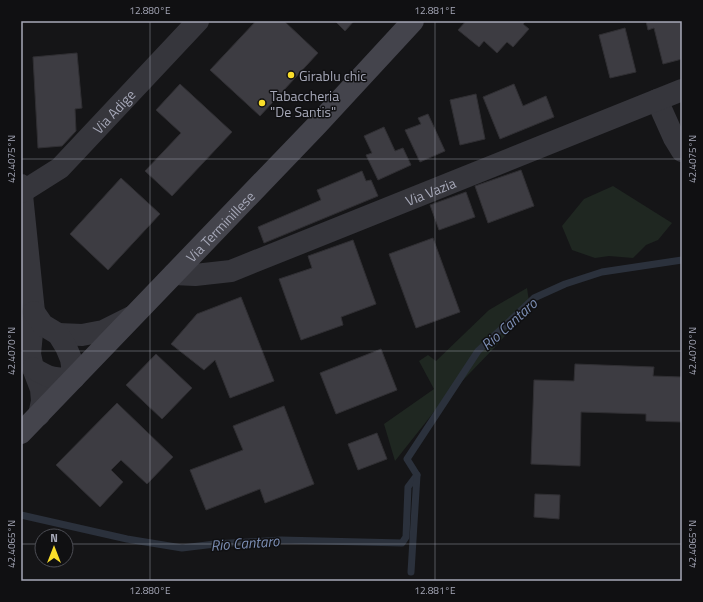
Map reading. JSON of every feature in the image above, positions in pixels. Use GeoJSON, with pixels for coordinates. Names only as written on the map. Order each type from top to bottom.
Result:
{"type":"FeatureCollection","features":[{"type":"Feature","properties":{"kind":"main road","name":"Via Terminillese"},"geometry":{"type":"LineString","coordinates":[[26,428],[317,125],[413,21]]}},
{"type":"Feature","properties":{"kind":"street","name":"Via Adige"},"geometry":{"type":"LineString","coordinates":[[21,189],[60,168],[198,21]]}},
{"type":"Feature","properties":{"kind":"street","name":"Via Vazia"},"geometry":{"type":"LineString","coordinates":[[174,274],[195,275],[231,271],[682,90]]}},
{"type":"Feature","properties":{"kind":"street"},"geometry":{"type":"LineString","coordinates":[[657,100],[674,138],[682,151]]}},
{"type":"Feature","properties":{"kind":"street"},"geometry":{"type":"LineString","coordinates":[[21,189],[34,312],[28,359],[41,389],[42,401],[26,428]]}},
{"type":"Feature","properties":{"kind":"street"},"geometry":{"type":"LineString","coordinates":[[28,359],[47,376],[61,379],[74,378],[71,359],[66,347],[58,334],[43,325],[34,312]]}},
{"type":"Feature","properties":{"kind":"street"},"geometry":{"type":"LineString","coordinates":[[58,334],[82,335],[104,331],[134,316]]}},
{"type":"Feature","properties":{"kind":"shaded area"},"geometry":{"type":"Polygon","coordinates":[[[613,186],[672,223],[658,240],[646,245],[633,258],[609,256],[595,258],[572,250],[562,226],[584,199],[613,186]]]}},
{"type":"Feature","properties":{"kind":"shaded area"},"geometry":{"type":"Polygon","coordinates":[[[527,288],[530,308],[441,403],[395,461],[384,424],[434,389],[419,361],[428,355],[436,361],[489,310],[527,288]]]}},
{"type":"Feature","properties":{"kind":"building"},"geometry":{"type":"Polygon","coordinates":[[[256,21],[284,21],[318,53],[260,116],[210,70],[256,21]]]}},
{"type":"Feature","properties":{"kind":"building"},"geometry":{"type":"Polygon","coordinates":[[[335,21],[354,21],[345,31],[335,21]]]}},
{"type":"Feature","properties":{"kind":"building"},"geometry":{"type":"Polygon","coordinates":[[[466,21],[526,21],[523,24],[529,29],[513,47],[507,42],[497,53],[484,41],[479,47],[458,30],[466,21]]]}},
{"type":"Feature","properties":{"kind":"building"},"geometry":{"type":"Polygon","coordinates":[[[646,21],[682,21],[682,59],[663,64],[654,28],[648,30],[646,21]]]}},
{"type":"Feature","properties":{"kind":"building"},"geometry":{"type":"Polygon","coordinates":[[[625,28],[636,72],[610,78],[599,35],[625,28]]]}},
{"type":"Feature","properties":{"kind":"building"},"geometry":{"type":"Polygon","coordinates":[[[77,53],[82,108],[75,109],[76,131],[62,146],[38,148],[33,57],[77,53]]]}},
{"type":"Feature","properties":{"kind":"building"},"geometry":{"type":"Polygon","coordinates":[[[180,84],[232,132],[172,196],[145,171],[181,133],[156,110],[180,84]]]}},
{"type":"Feature","properties":{"kind":"building"},"geometry":{"type":"Polygon","coordinates":[[[514,84],[523,106],[546,96],[554,117],[500,139],[483,97],[514,84]]]}},
{"type":"Feature","properties":{"kind":"building"},"geometry":{"type":"Polygon","coordinates":[[[476,94],[485,139],[460,145],[450,100],[476,94]]]}},
{"type":"Feature","properties":{"kind":"building"},"geometry":{"type":"Polygon","coordinates":[[[428,114],[445,151],[420,162],[405,130],[421,124],[418,118],[428,114]]]}},
{"type":"Feature","properties":{"kind":"building"},"geometry":{"type":"Polygon","coordinates":[[[384,127],[395,151],[403,148],[411,165],[378,180],[366,155],[372,153],[364,136],[384,127]]]}},
{"type":"Feature","properties":{"kind":"building"},"geometry":{"type":"Polygon","coordinates":[[[521,170],[534,206],[488,223],[475,186],[521,170]]]}},
{"type":"Feature","properties":{"kind":"building"},"geometry":{"type":"Polygon","coordinates":[[[362,171],[366,181],[371,180],[378,196],[264,243],[258,227],[321,200],[317,190],[362,171]]]}},
{"type":"Feature","properties":{"kind":"building"},"geometry":{"type":"Polygon","coordinates":[[[121,178],[160,214],[108,270],[70,234],[121,178]]]}},
{"type":"Feature","properties":{"kind":"building"},"geometry":{"type":"Polygon","coordinates":[[[466,192],[475,217],[439,230],[430,205],[466,192]]]}},
{"type":"Feature","properties":{"kind":"building"},"geometry":{"type":"Polygon","coordinates":[[[433,238],[460,312],[416,328],[389,254],[433,238]]]}},
{"type":"Feature","properties":{"kind":"building"},"geometry":{"type":"Polygon","coordinates":[[[353,240],[376,304],[341,317],[343,325],[301,340],[279,279],[312,268],[308,256],[353,240]]]}},
{"type":"Feature","properties":{"kind":"building"},"geometry":{"type":"Polygon","coordinates":[[[241,297],[274,381],[230,398],[215,360],[204,370],[171,344],[197,314],[241,297]]]}},
{"type":"Feature","properties":{"kind":"building"},"geometry":{"type":"Polygon","coordinates":[[[381,349],[397,390],[336,414],[320,373],[381,349]]]}},
{"type":"Feature","properties":{"kind":"building"},"geometry":{"type":"Polygon","coordinates":[[[156,354],[192,388],[162,419],[126,385],[156,354]]]}},
{"type":"Feature","properties":{"kind":"building"},"geometry":{"type":"Polygon","coordinates":[[[575,364],[654,367],[653,376],[682,377],[682,422],[646,421],[646,414],[581,412],[580,466],[531,464],[534,380],[574,381],[575,364]]]}},
{"type":"Feature","properties":{"kind":"building"},"geometry":{"type":"Polygon","coordinates":[[[117,403],[173,457],[147,484],[121,460],[111,470],[123,482],[100,507],[56,465],[117,403]]]}},
{"type":"Feature","properties":{"kind":"building"},"geometry":{"type":"Polygon","coordinates":[[[284,406],[314,484],[265,503],[260,489],[206,510],[190,470],[243,450],[233,426],[284,406]]]}},
{"type":"Feature","properties":{"kind":"building"},"geometry":{"type":"Polygon","coordinates":[[[377,433],[387,459],[358,470],[348,444],[377,433]]]}},
{"type":"Feature","properties":{"kind":"building"},"geometry":{"type":"Polygon","coordinates":[[[535,494],[560,495],[559,519],[534,517],[535,494]]]}},
{"type":"Feature","properties":{"kind":"waterway","name":"Rio Cantaro"},"geometry":{"type":"LineString","coordinates":[[21,515],[127,539],[182,548],[215,544],[281,540],[402,543],[406,537],[408,487],[417,475],[407,459],[478,351],[534,298],[565,284],[602,272],[682,260]]}},
{"type":"Feature","properties":{"kind":"waterway","name":"Rio Cantaro"},"geometry":{"type":"LineString","coordinates":[[411,572],[417,475]]}},
{"type":"Feature","properties":{"kind":"place","name":"Girablu chic"},"geometry":{"type":"Point","coordinates":[291,75]}},
{"type":"Feature","properties":{"kind":"place","name":"Tabaccheria \"De Santis\""},"geometry":{"type":"Point","coordinates":[262,103]}}]}
